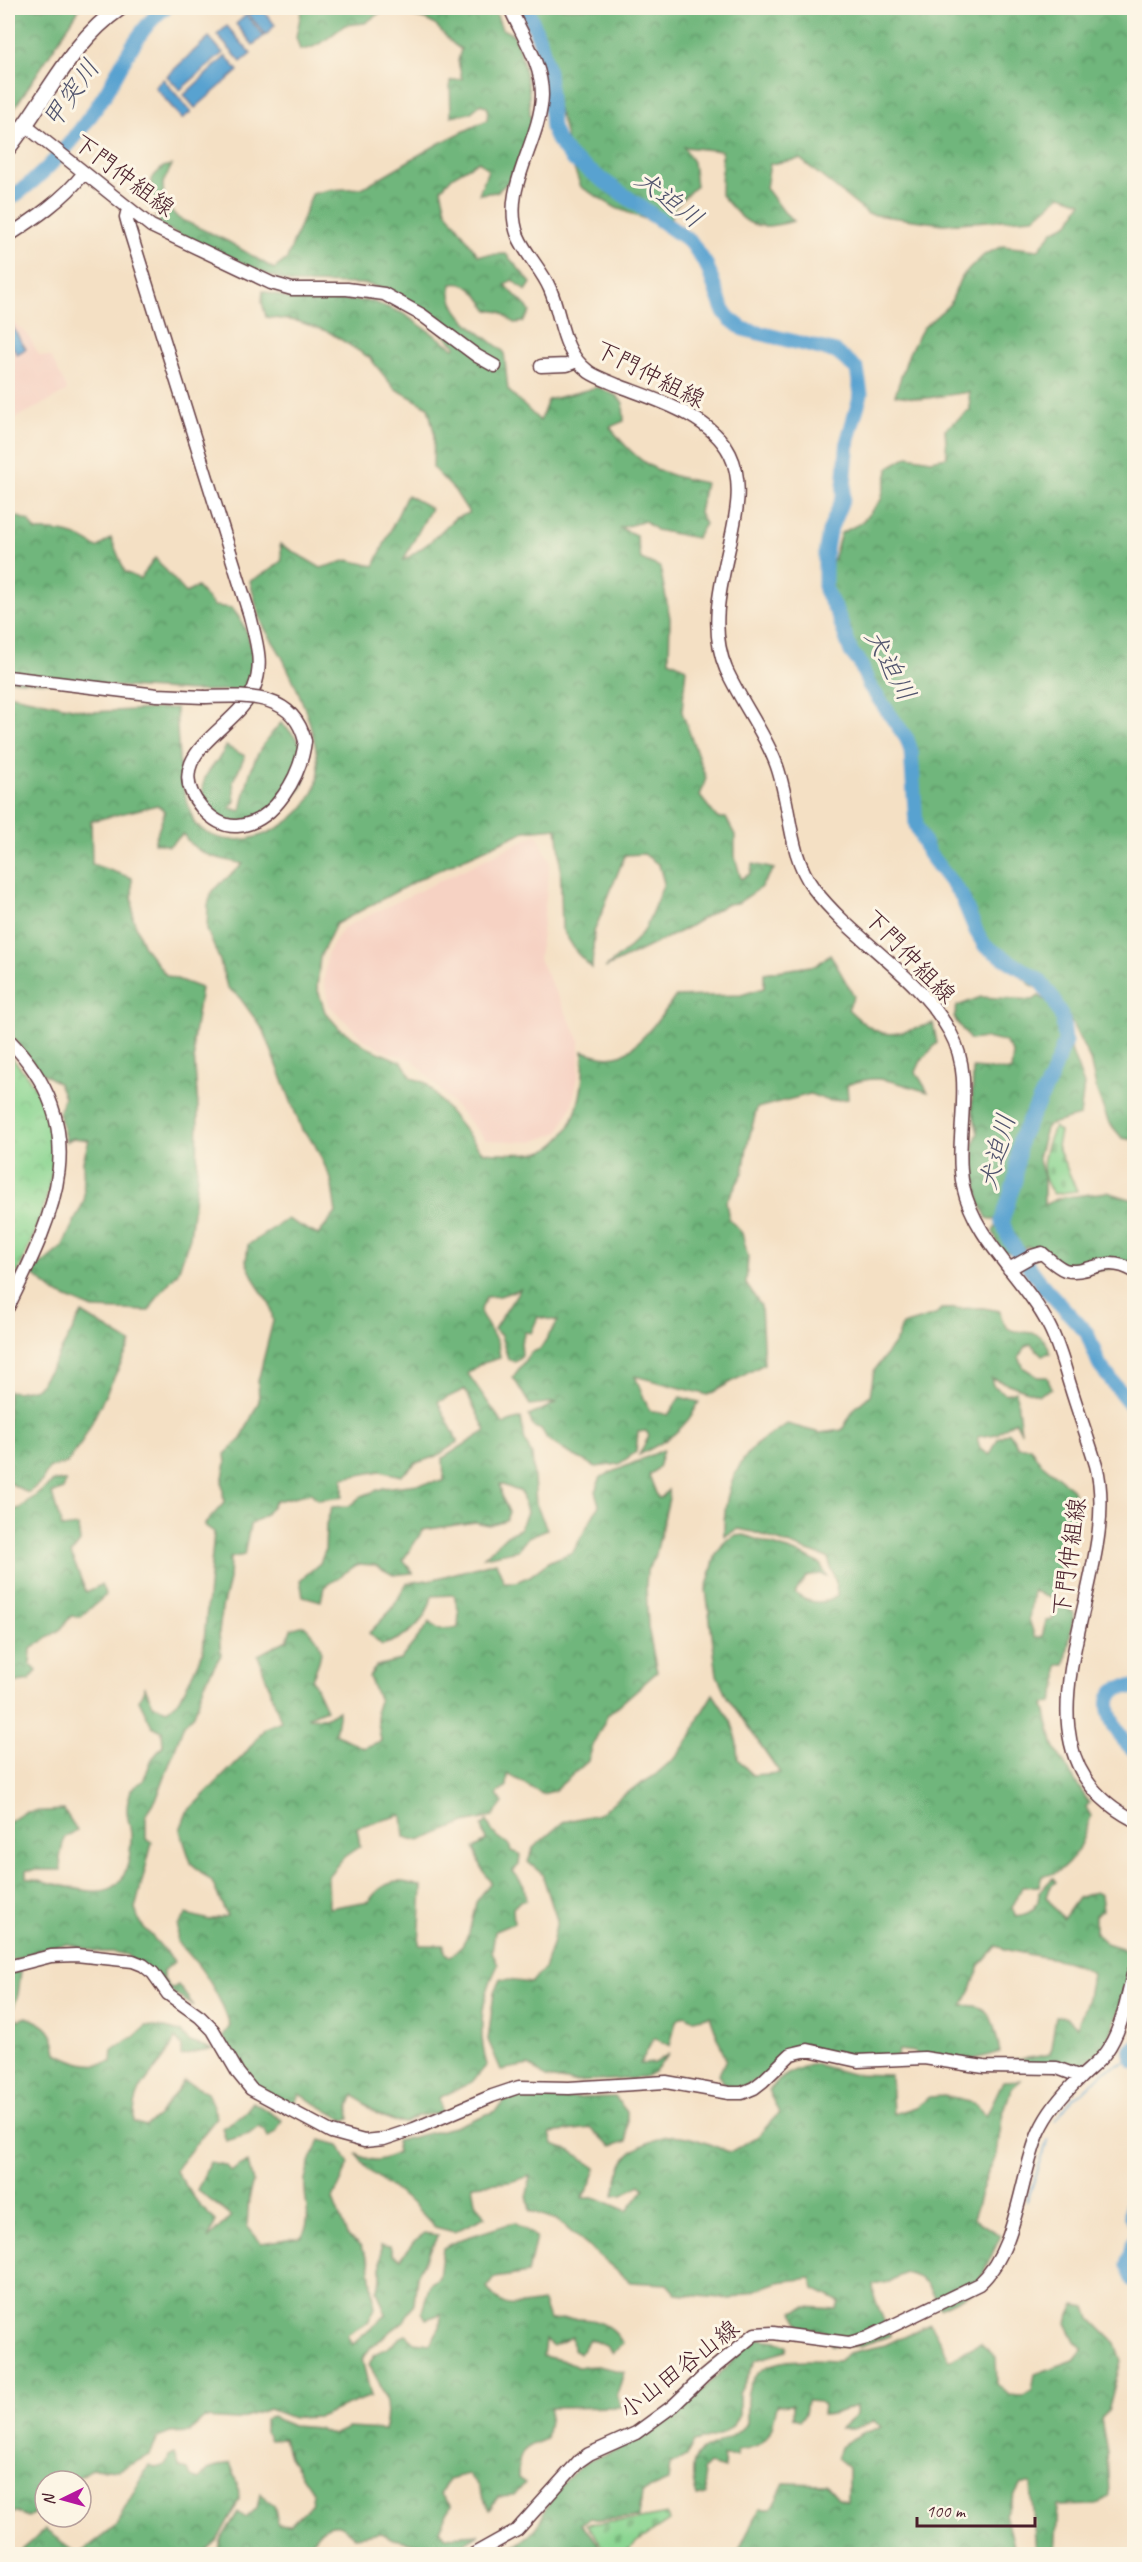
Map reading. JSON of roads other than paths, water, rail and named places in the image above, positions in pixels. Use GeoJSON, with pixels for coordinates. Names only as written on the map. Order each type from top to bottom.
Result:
{"type":"FeatureCollection","features":[{"type":"Feature","properties":{"kind":"highway"},"geometry":{"type":"LineString","coordinates":[[8,148],[95,27],[120,8]]}},
{"type":"Feature","properties":{"kind":"street"},"geometry":{"type":"LineString","coordinates":[[510,8],[536,61],[542,93],[540,115],[514,199],[514,223],[523,245],[551,290],[563,338],[577,361]]}},
{"type":"Feature","properties":{"kind":"street","name":"下門仲組線"},"geometry":{"type":"LineString","coordinates":[[26,126],[151,226],[271,283],[292,289],[365,290],[398,300],[477,356],[495,366]]}},
{"type":"Feature","properties":{"kind":"street"},"geometry":{"type":"LineString","coordinates":[[8,236],[49,207],[81,172]]}},
{"type":"Feature","properties":{"kind":"street"},"geometry":{"type":"LineString","coordinates":[[8,676],[157,695],[241,696],[266,699],[279,704],[292,715],[305,741],[299,765],[285,792],[270,809],[252,821],[234,826],[218,821],[201,807],[189,788],[190,767],[198,750],[239,710],[253,691],[259,669],[259,657],[250,616],[129,228],[126,217],[128,209]]}},
{"type":"Feature","properties":{"kind":"street","name":"下門仲組線"},"geometry":{"type":"LineString","coordinates":[[541,366],[567,365],[577,361],[597,376],[696,420],[711,430],[728,450],[734,465],[737,495],[717,609],[719,646],[724,664],[776,764],[784,790],[792,837],[804,872],[826,902],[924,996],[941,1017],[956,1044],[963,1075],[960,1157],[963,1187],[973,1215],[1040,1311],[1058,1346],[1095,1461],[1100,1490],[1101,1509],[1097,1537],[1069,1683],[1067,1713],[1070,1743],[1086,1777],[1097,1793],[1113,1807],[1134,1820]]}},
{"type":"Feature","properties":{"kind":"street"},"geometry":{"type":"LineString","coordinates":[[8,1039],[31,1067],[51,1103],[58,1131],[60,1161],[56,1194],[50,1216],[8,1306]]}},
{"type":"Feature","properties":{"kind":"street"},"geometry":{"type":"LineString","coordinates":[[1010,1269],[1042,1253],[1059,1267],[1069,1270],[1111,1263],[1134,1270]]}},
{"type":"Feature","properties":{"kind":"street"},"geometry":{"type":"LineString","coordinates":[[8,1967],[51,1956],[76,1955],[133,1961],[143,1965],[153,1973],[168,1994],[200,2017],[213,2030],[238,2073],[251,2089],[331,2132],[364,2141],[384,2139],[414,2129],[492,2096],[519,2088],[569,2088],[666,2082],[729,2093],[742,2092],[754,2088],[791,2054],[808,2050],[864,2061],[924,2058],[984,2067],[1057,2067],[1081,2077]]}},
{"type":"Feature","properties":{"kind":"street","name":"小山田谷山線"},"geometry":{"type":"LineString","coordinates":[[474,2554],[517,2530],[589,2454],[636,2433],[664,2413],[755,2334],[773,2333],[849,2343],[867,2338],[979,2284],[996,2264],[1003,2251],[1035,2142],[1045,2120],[1081,2077],[1102,2057],[1119,2031],[1134,1971]]}},
{"type":"Feature","properties":{"kind":"water"},"geometry":{"type":"Polygon","coordinates":[[[255,8],[261,8],[275,25],[266,35],[248,14],[255,8]]]}},
{"type":"Feature","properties":{"kind":"water"},"geometry":{"type":"Polygon","coordinates":[[[246,15],[264,36],[253,45],[236,24],[246,15]]]}},
{"type":"Feature","properties":{"kind":"water"},"geometry":{"type":"Polygon","coordinates":[[[227,26],[251,54],[241,62],[217,35],[227,26]]]}},
{"type":"Feature","properties":{"kind":"water"},"geometry":{"type":"Polygon","coordinates":[[[209,37],[223,53],[180,90],[167,76],[209,37]]]}},
{"type":"Feature","properties":{"kind":"water"},"geometry":{"type":"Polygon","coordinates":[[[226,56],[238,71],[195,108],[184,95],[226,56]]]}},
{"type":"Feature","properties":{"kind":"water"},"geometry":{"type":"Polygon","coordinates":[[[163,79],[191,112],[182,119],[155,87],[163,79]]]}},
{"type":"Feature","properties":{"kind":"water"},"geometry":{"type":"Polygon","coordinates":[[[10,323],[26,349],[17,354],[8,339],[8,324],[10,323]]]}},
{"type":"Feature","properties":{"kind":"waterway","name":"甲突川"},"geometry":{"type":"LineString","coordinates":[[8,200],[37,178],[63,151],[107,91],[140,35],[165,8]]}},
{"type":"Feature","properties":{"kind":"waterway","name":"犬迫川"},"geometry":{"type":"LineString","coordinates":[[527,8],[541,44],[548,72],[552,127],[557,140],[571,158],[691,242],[707,266],[723,310],[743,329],[836,352],[857,369],[861,394],[848,439],[843,498],[829,532],[825,555],[825,590],[838,615],[851,652],[860,663],[869,685],[907,739],[911,751],[916,825],[929,854],[961,895],[985,946],[1039,980],[1053,998],[1063,1020],[1065,1042],[1050,1080],[1020,1138],[1015,1180],[1002,1221],[1009,1240],[1044,1287],[1087,1333],[1100,1366],[1134,1409]]}},
{"type":"Feature","properties":{"kind":"waterway"},"geometry":{"type":"LineString","coordinates":[[1134,1687],[1120,1688],[1112,1693],[1109,1701],[1109,1711],[1113,1722],[1126,1743],[1134,1750]]}},
{"type":"Feature","properties":{"kind":"waterway"},"geometry":{"type":"LineString","coordinates":[[1134,2048],[1131,2051],[1134,2062]]}},
{"type":"Feature","properties":{"kind":"waterway"},"geometry":{"type":"LineString","coordinates":[[1055,2121],[1074,2097],[1083,2092],[1104,2071],[1132,2059]]}},
{"type":"Feature","properties":{"kind":"waterway"},"geometry":{"type":"LineString","coordinates":[[1027,2201],[1048,2140]]}},
{"type":"Feature","properties":{"kind":"waterway"},"geometry":{"type":"LineString","coordinates":[[1134,2202],[1131,2214],[1134,2221]]}},
{"type":"Feature","properties":{"kind":"waterway"},"geometry":{"type":"LineString","coordinates":[[1134,2241],[1127,2265],[1134,2281]]}}]}
